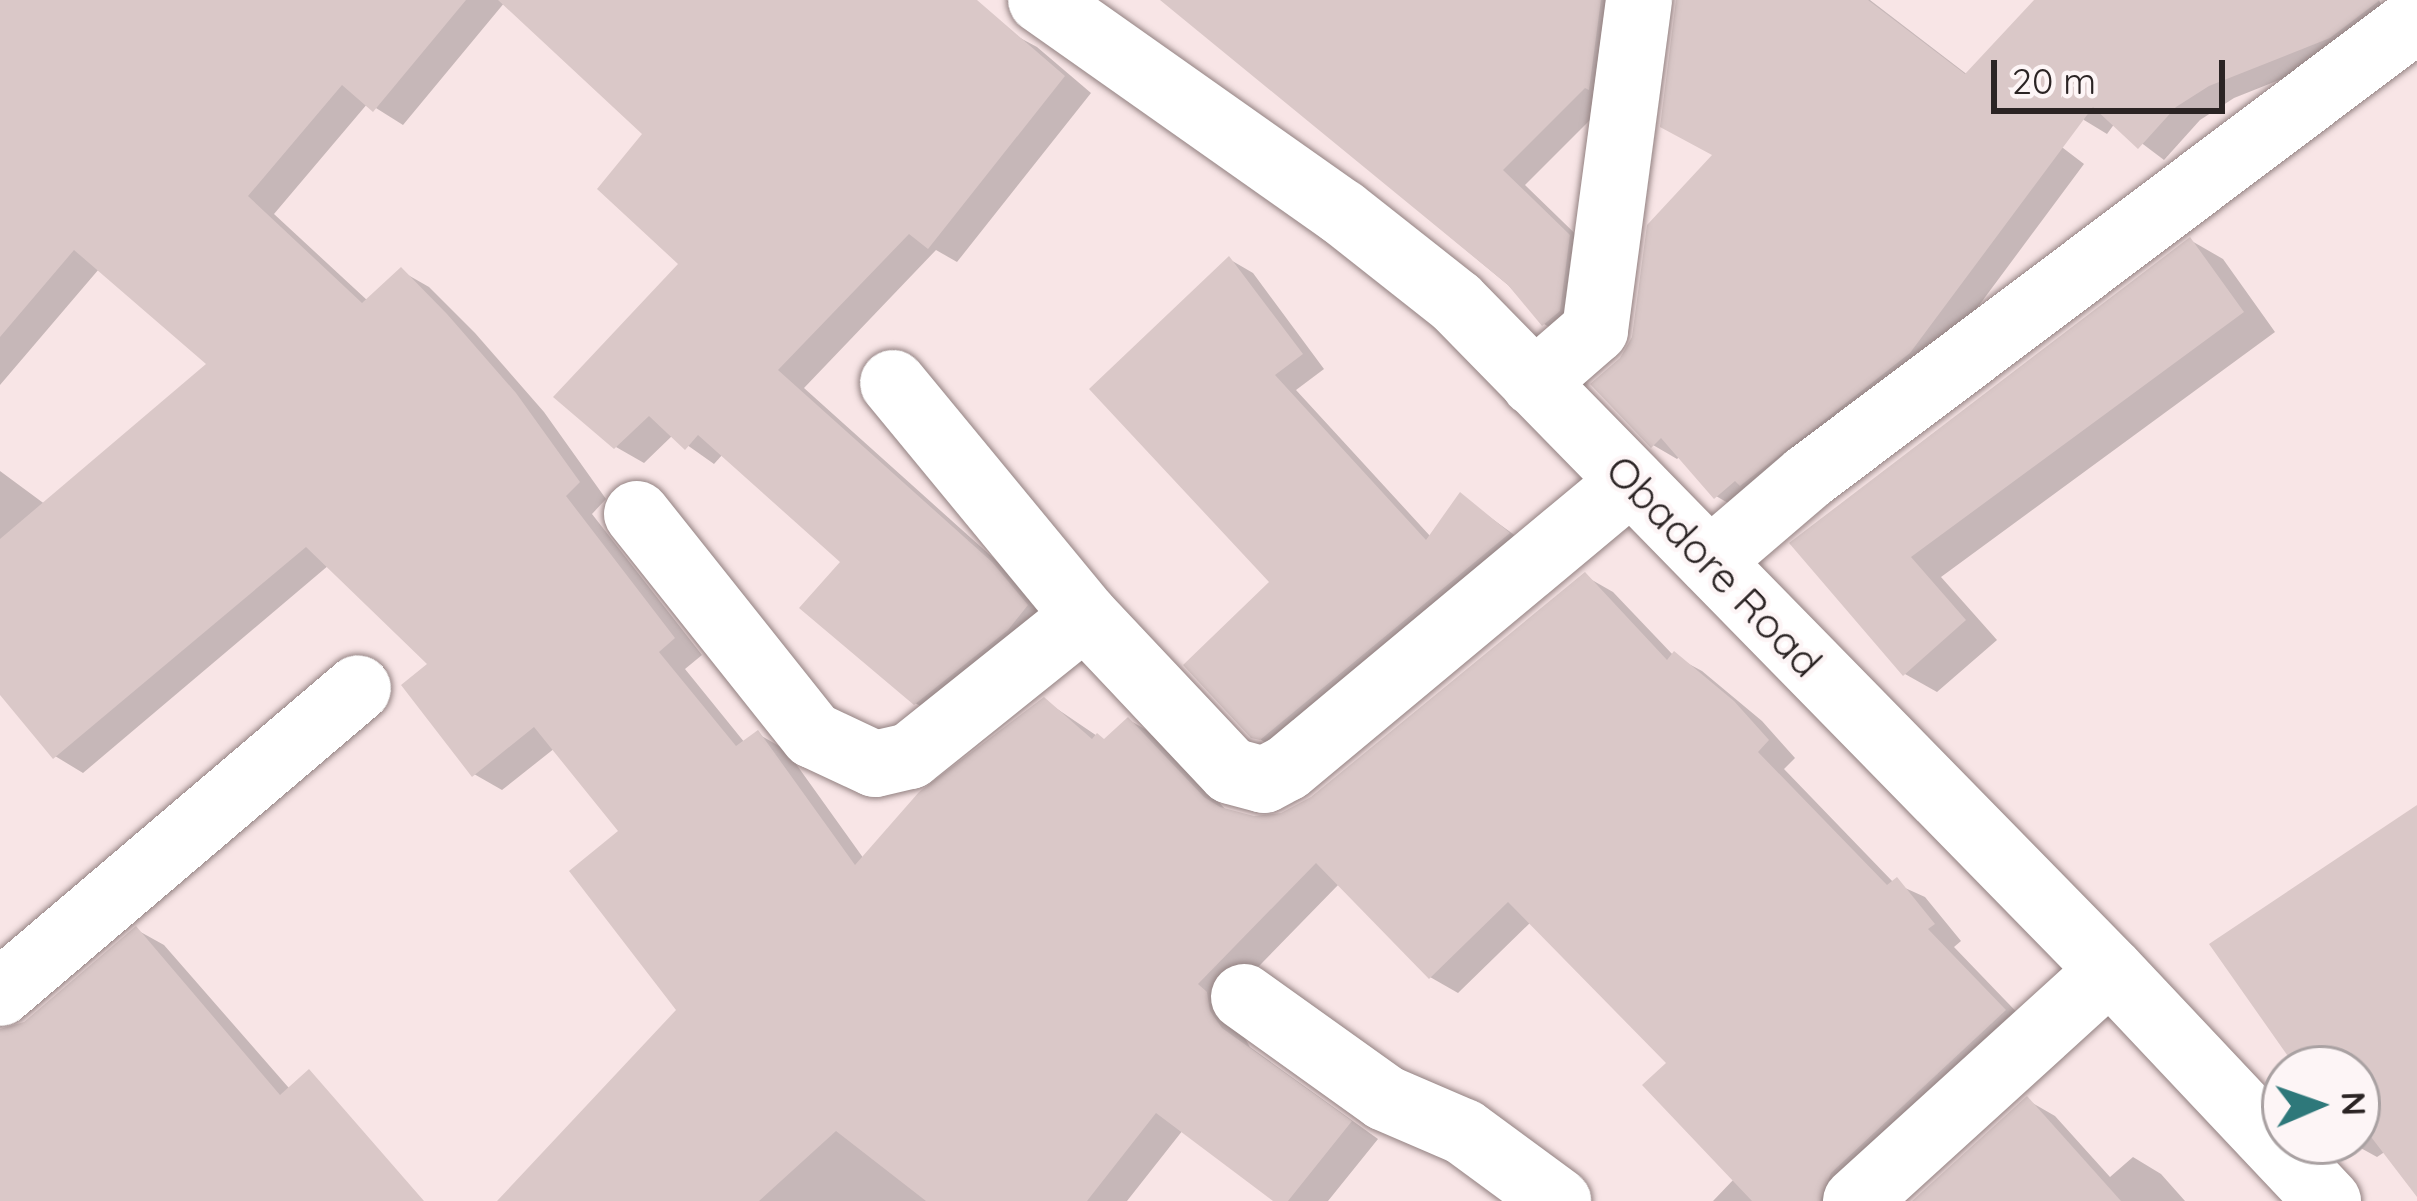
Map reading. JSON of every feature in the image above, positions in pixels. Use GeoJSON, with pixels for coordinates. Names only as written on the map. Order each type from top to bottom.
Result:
{"type":"FeatureCollection","features":[{"type":"Feature","properties":{"kind":"street","name":"Obadore Road"},"geometry":{"type":"LineString","coordinates":[[1041,0],[1342,212],[1456,302],[2110,970],[2328,1201]]}},
{"type":"Feature","properties":{"kind":"street"},"geometry":{"type":"LineString","coordinates":[[1534,382],[1595,330],[1639,0]]}},
{"type":"Feature","properties":{"kind":"street"},"geometry":{"type":"LineString","coordinates":[[1710,562],[1808,477],[2417,20]]}},
{"type":"Feature","properties":{"kind":"street"},"geometry":{"type":"LineString","coordinates":[[893,383],[1085,616],[1231,771],[1264,780],[1287,768],[1631,481]]}},
{"type":"Feature","properties":{"kind":"street"},"geometry":{"type":"LineString","coordinates":[[637,514],[813,735],[875,764],[910,756],[1085,616]]}},
{"type":"Feature","properties":{"kind":"street"},"geometry":{"type":"LineString","coordinates":[[0,993],[358,688]]}},
{"type":"Feature","properties":{"kind":"street"},"geometry":{"type":"LineString","coordinates":[[1856,1201],[2110,970]]}},
{"type":"Feature","properties":{"kind":"street"},"geometry":{"type":"LineString","coordinates":[[1244,997],[1384,1098],[1464,1132],[1558,1201]]}},
{"type":"Feature","properties":{"kind":"building"},"geometry":{"type":"Polygon","coordinates":[[[0,0],[466,0],[373,112],[342,85],[248,196],[362,303],[401,267],[447,314],[516,393],[580,482],[566,496],[675,638],[659,652],[736,746],[758,730],[855,865],[919,792],[1044,697],[1092,739],[1097,733],[1104,739],[1128,717],[1204,797],[1220,807],[1254,816],[1281,813],[1311,797],[1585,572],[1667,660],[1674,651],[1734,701],[1769,740],[1758,752],[1887,885],[1897,877],[1935,924],[1928,929],[2006,1010],[1831,1173],[1820,1201],[1752,1201],[1642,1085],[1666,1063],[1508,902],[1429,979],[1316,863],[1198,984],[1207,992],[1210,1011],[1222,1028],[1352,1121],[1288,1201],[1273,1201],[1156,1113],[1087,1201],[926,1201],[836,1131],[759,1201],[497,1201],[676,1010],[569,871],[618,831],[534,727],[472,777],[401,685],[427,664],[306,547],[53,759],[0,695],[0,539],[206,364],[74,250],[0,337],[0,0]]]}},
{"type":"Feature","properties":{"kind":"building"},"geometry":{"type":"Polygon","coordinates":[[[498,0],[977,0],[1065,76],[928,249],[909,234],[778,370],[992,562],[1028,605],[1008,630],[914,705],[799,608],[840,562],[698,435],[685,450],[649,416],[614,449],[553,397],[678,264],[597,189],[642,134],[498,0]]]}},
{"type":"Feature","properties":{"kind":"building"},"geometry":{"type":"Polygon","coordinates":[[[1160,0],[1601,0],[1589,90],[1585,88],[1503,170],[1570,235],[1560,311],[1542,326],[1508,285],[1160,0]]]}},
{"type":"Feature","properties":{"kind":"building"},"geometry":{"type":"Polygon","coordinates":[[[1676,0],[1868,0],[1965,74],[2034,0],[2380,0],[2330,38],[2209,86],[2176,107],[2138,149],[2093,107],[1910,353],[1740,486],[1735,481],[1714,499],[1661,438],[1651,448],[1590,384],[1620,358],[1632,337],[1647,225],[1712,155],[1660,127],[1676,0]]]}},
{"type":"Feature","properties":{"kind":"building"},"geometry":{"type":"Polygon","coordinates":[[[2190,237],[2244,312],[1911,557],[1966,620],[1903,676],[1789,543],[2190,237]]]}},
{"type":"Feature","properties":{"kind":"building"},"geometry":{"type":"Polygon","coordinates":[[[1229,256],[1303,354],[1275,375],[1426,540],[1460,492],[1510,533],[1260,740],[1251,738],[1183,665],[1269,582],[1089,389],[1229,256]]]}},
{"type":"Feature","properties":{"kind":"building"},"geometry":{"type":"Polygon","coordinates":[[[2417,805],[2417,1197],[2381,1150],[2381,1045],[2280,1045],[2209,944],[2417,805]]]}},
{"type":"Feature","properties":{"kind":"building"},"geometry":{"type":"Polygon","coordinates":[[[136,926],[280,1095],[309,1069],[424,1201],[0,1201],[0,1029],[24,1022],[136,926]]]}},
{"type":"Feature","properties":{"kind":"building"},"geometry":{"type":"Polygon","coordinates":[[[2027,1096],[2121,1201],[1912,1201],[2027,1096]]]}}]}
